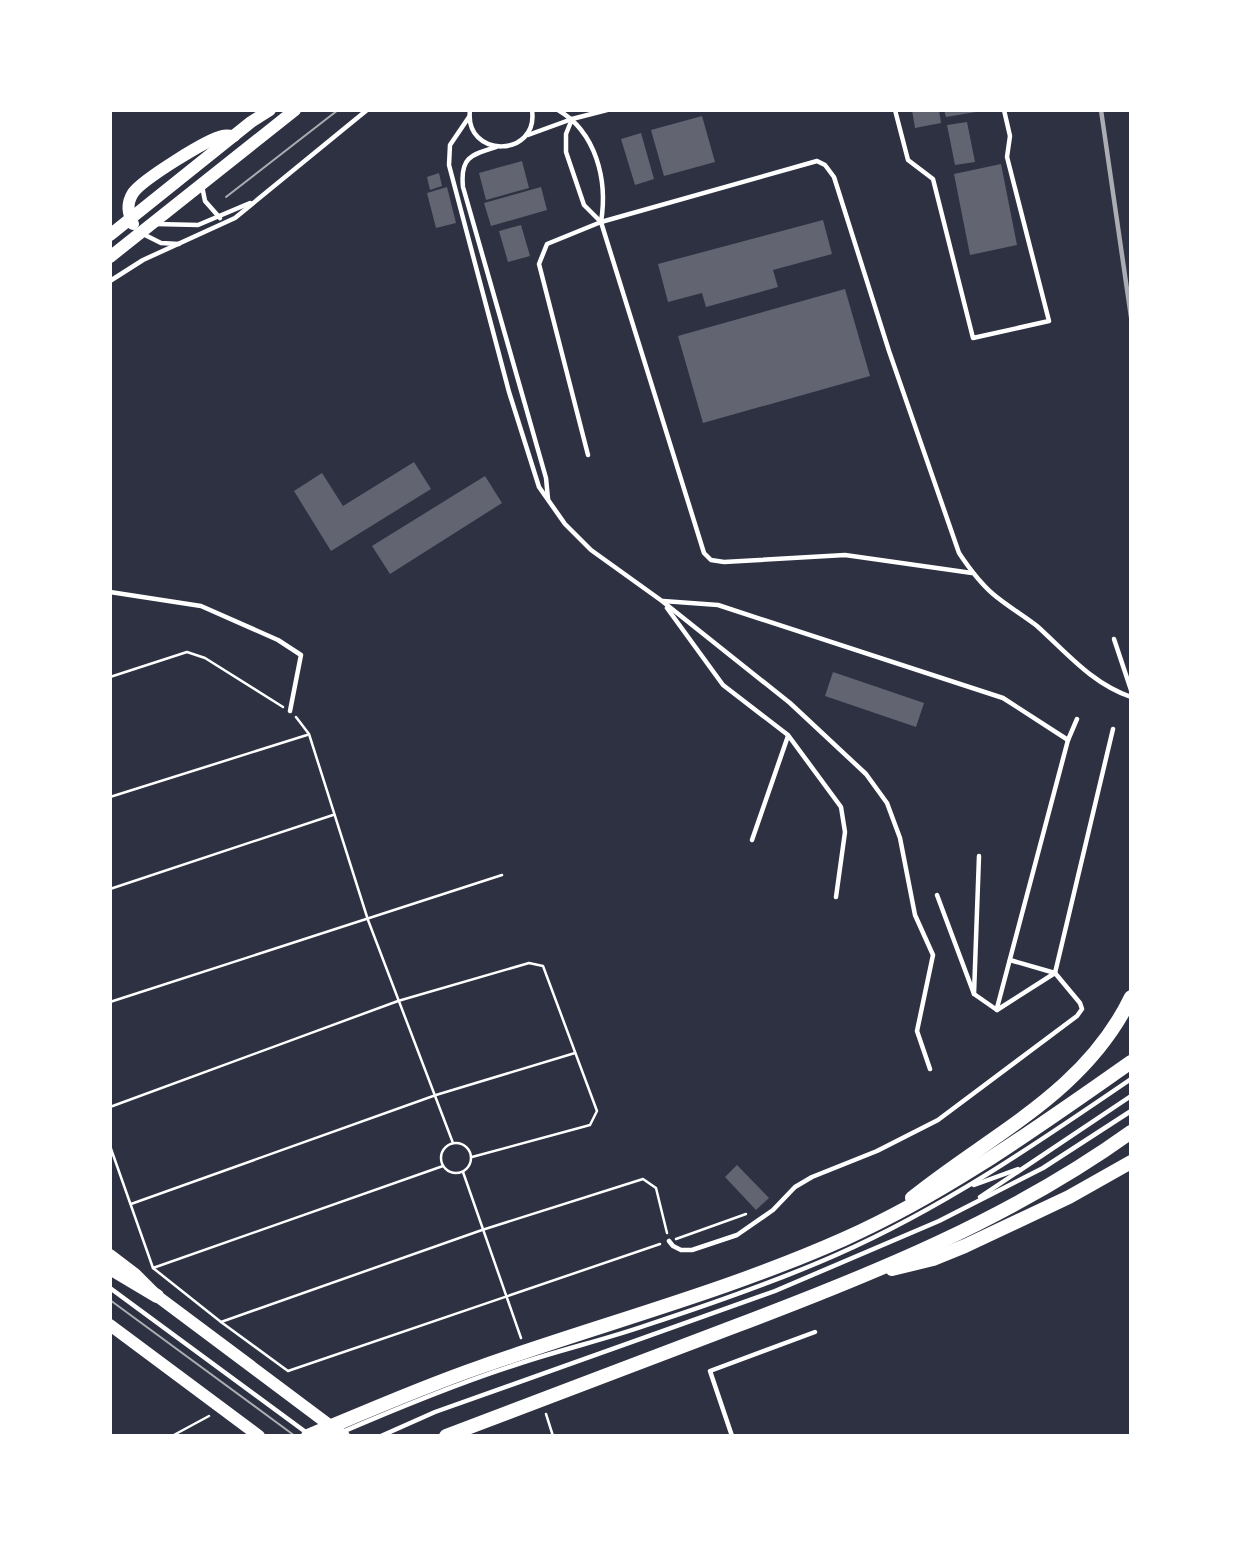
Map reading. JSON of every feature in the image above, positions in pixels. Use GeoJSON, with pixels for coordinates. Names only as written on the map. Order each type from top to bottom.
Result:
{"type":"FeatureCollection","features":[{"type":"Feature","properties":{"kind":"highway"},"geometry":{"type":"LineString","coordinates":[[884,1220],[931,1182],[1070,1081],[1115,1027],[1131,997]]}},
{"type":"Feature","properties":{"kind":"highway"},"geometry":{"type":"LineString","coordinates":[[309,1436],[416,1390],[481,1366],[737,1283],[884,1220],[972,1171],[1131,1062]]}},
{"type":"Feature","properties":{"kind":"highway"},"geometry":{"type":"LineString","coordinates":[[446,1436],[528,1407],[873,1272],[939,1243],[992,1217],[1083,1164],[1131,1132]]}},
{"type":"Feature","properties":{"kind":"highway"},"geometry":{"type":"LineString","coordinates":[[1013,1224],[1131,1152]]}},
{"type":"Feature","properties":{"kind":"highway"},"geometry":{"type":"LineString","coordinates":[[873,1272],[903,1268],[933,1259],[1069,1197],[1131,1162]]}},
{"type":"Feature","properties":{"kind":"highway"},"geometry":{"type":"LineString","coordinates":[[110,1268],[157,1296]]}},
{"type":"Feature","properties":{"kind":"main road"},"geometry":{"type":"LineString","coordinates":[[110,235],[234,136],[255,116],[270,110]]}},
{"type":"Feature","properties":{"kind":"main road"},"geometry":{"type":"LineString","coordinates":[[110,257],[295,110]]}},
{"type":"Feature","properties":{"kind":"main road"},"geometry":{"type":"LineString","coordinates":[[140,232],[127,212],[137,188],[207,143],[222,136],[234,136]]}},
{"type":"Feature","properties":{"kind":"main road"},"geometry":{"type":"LineString","coordinates":[[130,219],[151,224]]}},
{"type":"Feature","properties":{"kind":"main road"},"geometry":{"type":"LineString","coordinates":[[110,1255],[135,1274],[157,1296],[344,1436]]}},
{"type":"Feature","properties":{"kind":"main road"},"geometry":{"type":"LineString","coordinates":[[110,1325],[259,1436]]}},
{"type":"Feature","properties":{"kind":"lane"},"geometry":{"type":"LineString","coordinates":[[110,281],[143,260],[235,218],[367,110]]}},
{"type":"Feature","properties":{"kind":"lane"},"geometry":{"type":"LineString","coordinates":[[470,110],[471,128],[477,137],[496,147],[507,147],[525,136],[531,127],[532,110]]}},
{"type":"Feature","properties":{"kind":"lane"},"geometry":{"type":"LineString","coordinates":[[558,110],[572,119],[584,132],[595,154],[605,201],[601,222]]}},
{"type":"Feature","properties":{"kind":"lane"},"geometry":{"type":"LineString","coordinates":[[525,136],[607,110]]}},
{"type":"Feature","properties":{"kind":"lane"},"geometry":{"type":"LineString","coordinates":[[895,110],[908,160],[933,179],[973,338],[1049,321],[1007,157],[1010,136],[1004,110]]}},
{"type":"Feature","properties":{"kind":"lane"},"geometry":{"type":"LineString","coordinates":[[469,117],[450,145],[449,165],[509,392],[539,487],[565,524],[591,550],[662,601],[789,703],[866,774],[887,803],[900,838],[915,915],[933,955],[917,1031],[930,1069]]}},
{"type":"Feature","properties":{"kind":"lane"},"geometry":{"type":"LineString","coordinates":[[572,119],[566,134],[566,152],[584,205],[601,222],[704,553],[711,560],[724,562],[845,555],[972,573]]}},
{"type":"Feature","properties":{"kind":"lane"},"geometry":{"type":"LineString","coordinates":[[496,147],[467,159],[463,166],[463,187],[546,478],[548,500]]}},
{"type":"Feature","properties":{"kind":"lane"},"geometry":{"type":"LineString","coordinates":[[588,455],[539,264],[547,244],[601,222],[817,161],[825,165],[834,177],[889,351],[959,553],[972,573],[996,596],[1018,610],[1069,654],[1079,667],[1116,692],[1131,697]]}},
{"type":"Feature","properties":{"kind":"lane"},"geometry":{"type":"LineString","coordinates":[[202,186],[205,201],[220,218]]}},
{"type":"Feature","properties":{"kind":"lane"},"geometry":{"type":"LineString","coordinates":[[151,224],[198,225],[255,201]]}},
{"type":"Feature","properties":{"kind":"lane"},"geometry":{"type":"LineString","coordinates":[[140,232],[160,243],[180,244]]}},
{"type":"Feature","properties":{"kind":"lane"},"geometry":{"type":"LineString","coordinates":[[110,592],[201,606],[278,640],[301,655],[290,711]]}},
{"type":"Feature","properties":{"kind":"lane"},"geometry":{"type":"LineString","coordinates":[[662,601],[723,685],[788,735],[841,807],[845,832],[836,897]]}},
{"type":"Feature","properties":{"kind":"lane"},"geometry":{"type":"LineString","coordinates":[[662,601],[718,605],[1003,698],[1068,740]]}},
{"type":"Feature","properties":{"kind":"lane"},"geometry":{"type":"LineString","coordinates":[[1114,639],[1131,690]]}},
{"type":"Feature","properties":{"kind":"lane"},"geometry":{"type":"LineString","coordinates":[[997,1010],[1068,740],[1077,719]]}},
{"type":"Feature","properties":{"kind":"lane"},"geometry":{"type":"LineString","coordinates":[[997,1010],[1055,973],[1113,729]]}},
{"type":"Feature","properties":{"kind":"lane"},"geometry":{"type":"LineString","coordinates":[[751,839],[788,735]]}},
{"type":"Feature","properties":{"kind":"lane"},"geometry":{"type":"LineString","coordinates":[[974,994],[979,856]]}},
{"type":"Feature","properties":{"kind":"lane"},"geometry":{"type":"LineString","coordinates":[[937,895],[974,994],[997,1010]]}},
{"type":"Feature","properties":{"kind":"lane"},"geometry":{"type":"LineString","coordinates":[[669,1241],[681,1250],[692,1251],[737,1235],[772,1210],[795,1187],[812,1177],[877,1151],[938,1120],[1077,1016],[1082,1009],[1080,1003],[1055,973],[1010,960]]}},
{"type":"Feature","properties":{"kind":"lane"},"geometry":{"type":"LineString","coordinates":[[333,1436],[448,1388],[516,1364],[646,1326],[835,1256],[908,1222],[958,1193],[1131,1079]]}},
{"type":"Feature","properties":{"kind":"lane"},"geometry":{"type":"LineString","coordinates":[[971,1204],[1131,1096]]}},
{"type":"Feature","properties":{"kind":"lane"},"geometry":{"type":"LineString","coordinates":[[381,1436],[435,1412],[775,1291],[939,1221],[1016,1184],[1131,1111]]}},
{"type":"Feature","properties":{"kind":"lane"},"geometry":{"type":"LineString","coordinates":[[958,1193],[1026,1166]]}},
{"type":"Feature","properties":{"kind":"lane"},"geometry":{"type":"LineString","coordinates":[[110,1288],[309,1436]]}},
{"type":"Feature","properties":{"kind":"lane"},"geometry":{"type":"LineString","coordinates":[[732,1436],[710,1371],[814,1332]]}},
{"type":"Feature","properties":{"kind":"path"},"geometry":{"type":"LineString","coordinates":[[110,677],[187,652],[205,658],[290,711],[302,723],[309,734],[368,920],[453,1143]]}},
{"type":"Feature","properties":{"kind":"path"},"geometry":{"type":"LineString","coordinates":[[110,797],[309,734]]}},
{"type":"Feature","properties":{"kind":"path"},"geometry":{"type":"LineString","coordinates":[[110,889],[333,815]]}},
{"type":"Feature","properties":{"kind":"path"},"geometry":{"type":"LineString","coordinates":[[110,1002],[502,875]]}},
{"type":"Feature","properties":{"kind":"path"},"geometry":{"type":"LineString","coordinates":[[110,1107],[398,1002],[529,963],[543,966],[597,1111],[590,1125],[472,1157]]}},
{"type":"Feature","properties":{"kind":"path"},"geometry":{"type":"LineString","coordinates":[[131,1205],[436,1095],[576,1053]]}},
{"type":"Feature","properties":{"kind":"path"},"geometry":{"type":"LineString","coordinates":[[453,1143],[468,1148],[472,1157],[470,1165],[463,1172],[452,1173],[443,1166],[444,1149],[453,1143]]}},
{"type":"Feature","properties":{"kind":"path"},"geometry":{"type":"LineString","coordinates":[[110,1146],[153,1268],[288,1371],[746,1214]]}},
{"type":"Feature","properties":{"kind":"path"},"geometry":{"type":"LineString","coordinates":[[153,1268],[443,1166]]}},
{"type":"Feature","properties":{"kind":"path"},"geometry":{"type":"LineString","coordinates":[[463,1172],[507,1297]]}},
{"type":"Feature","properties":{"kind":"path"},"geometry":{"type":"LineString","coordinates":[[221,1322],[482,1230],[643,1179],[656,1188],[669,1241]]}},
{"type":"Feature","properties":{"kind":"path"},"geometry":{"type":"LineString","coordinates":[[172,1436],[223,1409]]}},
{"type":"Feature","properties":{"kind":"path"},"geometry":{"type":"LineString","coordinates":[[549,1424],[553,1436]]}},
{"type":"Feature","properties":{"kind":"building"},"geometry":{"type":"Polygon","coordinates":[[[912,110],[939,110],[941,123],[915,128],[912,110]]]}},
{"type":"Feature","properties":{"kind":"building"},"geometry":{"type":"Polygon","coordinates":[[[944,110],[976,110],[976,112],[946,117],[944,110]]]}},
{"type":"Feature","properties":{"kind":"building"},"geometry":{"type":"Polygon","coordinates":[[[702,116],[715,162],[664,176],[651,130],[702,116]]]}},
{"type":"Feature","properties":{"kind":"building"},"geometry":{"type":"Polygon","coordinates":[[[967,122],[975,162],[955,165],[947,125],[967,122]]]}},
{"type":"Feature","properties":{"kind":"building"},"geometry":{"type":"Polygon","coordinates":[[[641,133],[654,179],[635,185],[621,139],[641,133]]]}},
{"type":"Feature","properties":{"kind":"building"},"geometry":{"type":"Polygon","coordinates":[[[522,161],[529,188],[486,200],[479,173],[522,161]]]}},
{"type":"Feature","properties":{"kind":"building"},"geometry":{"type":"Polygon","coordinates":[[[1001,164],[1017,245],[970,255],[954,174],[1001,164]]]}},
{"type":"Feature","properties":{"kind":"building"},"geometry":{"type":"Polygon","coordinates":[[[439,173],[442,186],[430,190],[427,177],[439,173]]]}},
{"type":"Feature","properties":{"kind":"building"},"geometry":{"type":"Polygon","coordinates":[[[447,187],[456,223],[436,228],[427,193],[447,187]]]}},
{"type":"Feature","properties":{"kind":"building"},"geometry":{"type":"Polygon","coordinates":[[[541,187],[547,210],[491,226],[484,203],[541,187]]]}},
{"type":"Feature","properties":{"kind":"building"},"geometry":{"type":"Polygon","coordinates":[[[823,220],[832,254],[773,270],[778,287],[706,307],[702,293],[668,302],[658,264],[823,220]]]}},
{"type":"Feature","properties":{"kind":"building"},"geometry":{"type":"Polygon","coordinates":[[[521,225],[530,256],[508,262],[499,231],[521,225]]]}},
{"type":"Feature","properties":{"kind":"building"},"geometry":{"type":"Polygon","coordinates":[[[845,289],[870,376],[703,423],[678,336],[845,289]]]}},
{"type":"Feature","properties":{"kind":"building"},"geometry":{"type":"Polygon","coordinates":[[[414,462],[431,489],[331,551],[294,491],[322,473],[343,506],[414,462]]]}},
{"type":"Feature","properties":{"kind":"building"},"geometry":{"type":"Polygon","coordinates":[[[485,476],[502,503],[390,574],[372,546],[485,476]]]}},
{"type":"Feature","properties":{"kind":"building"},"geometry":{"type":"Polygon","coordinates":[[[833,672],[924,703],[916,727],[825,696],[833,672]]]}},
{"type":"Feature","properties":{"kind":"building"},"geometry":{"type":"Polygon","coordinates":[[[737,1165],[769,1198],[756,1210],[725,1177],[737,1165]]]}},
{"type":"Feature","properties":{"kind":"tram line"},"geometry":{"type":"LineString","coordinates":[[226,197],[338,110]]}},
{"type":"Feature","properties":{"kind":"tram line"},"geometry":{"type":"LineString","coordinates":[[110,1300],[295,1436]]}},
{"type":"Feature","properties":{"kind":"railway"},"geometry":{"type":"LineString","coordinates":[[1101,110],[1131,317]]}}]}
